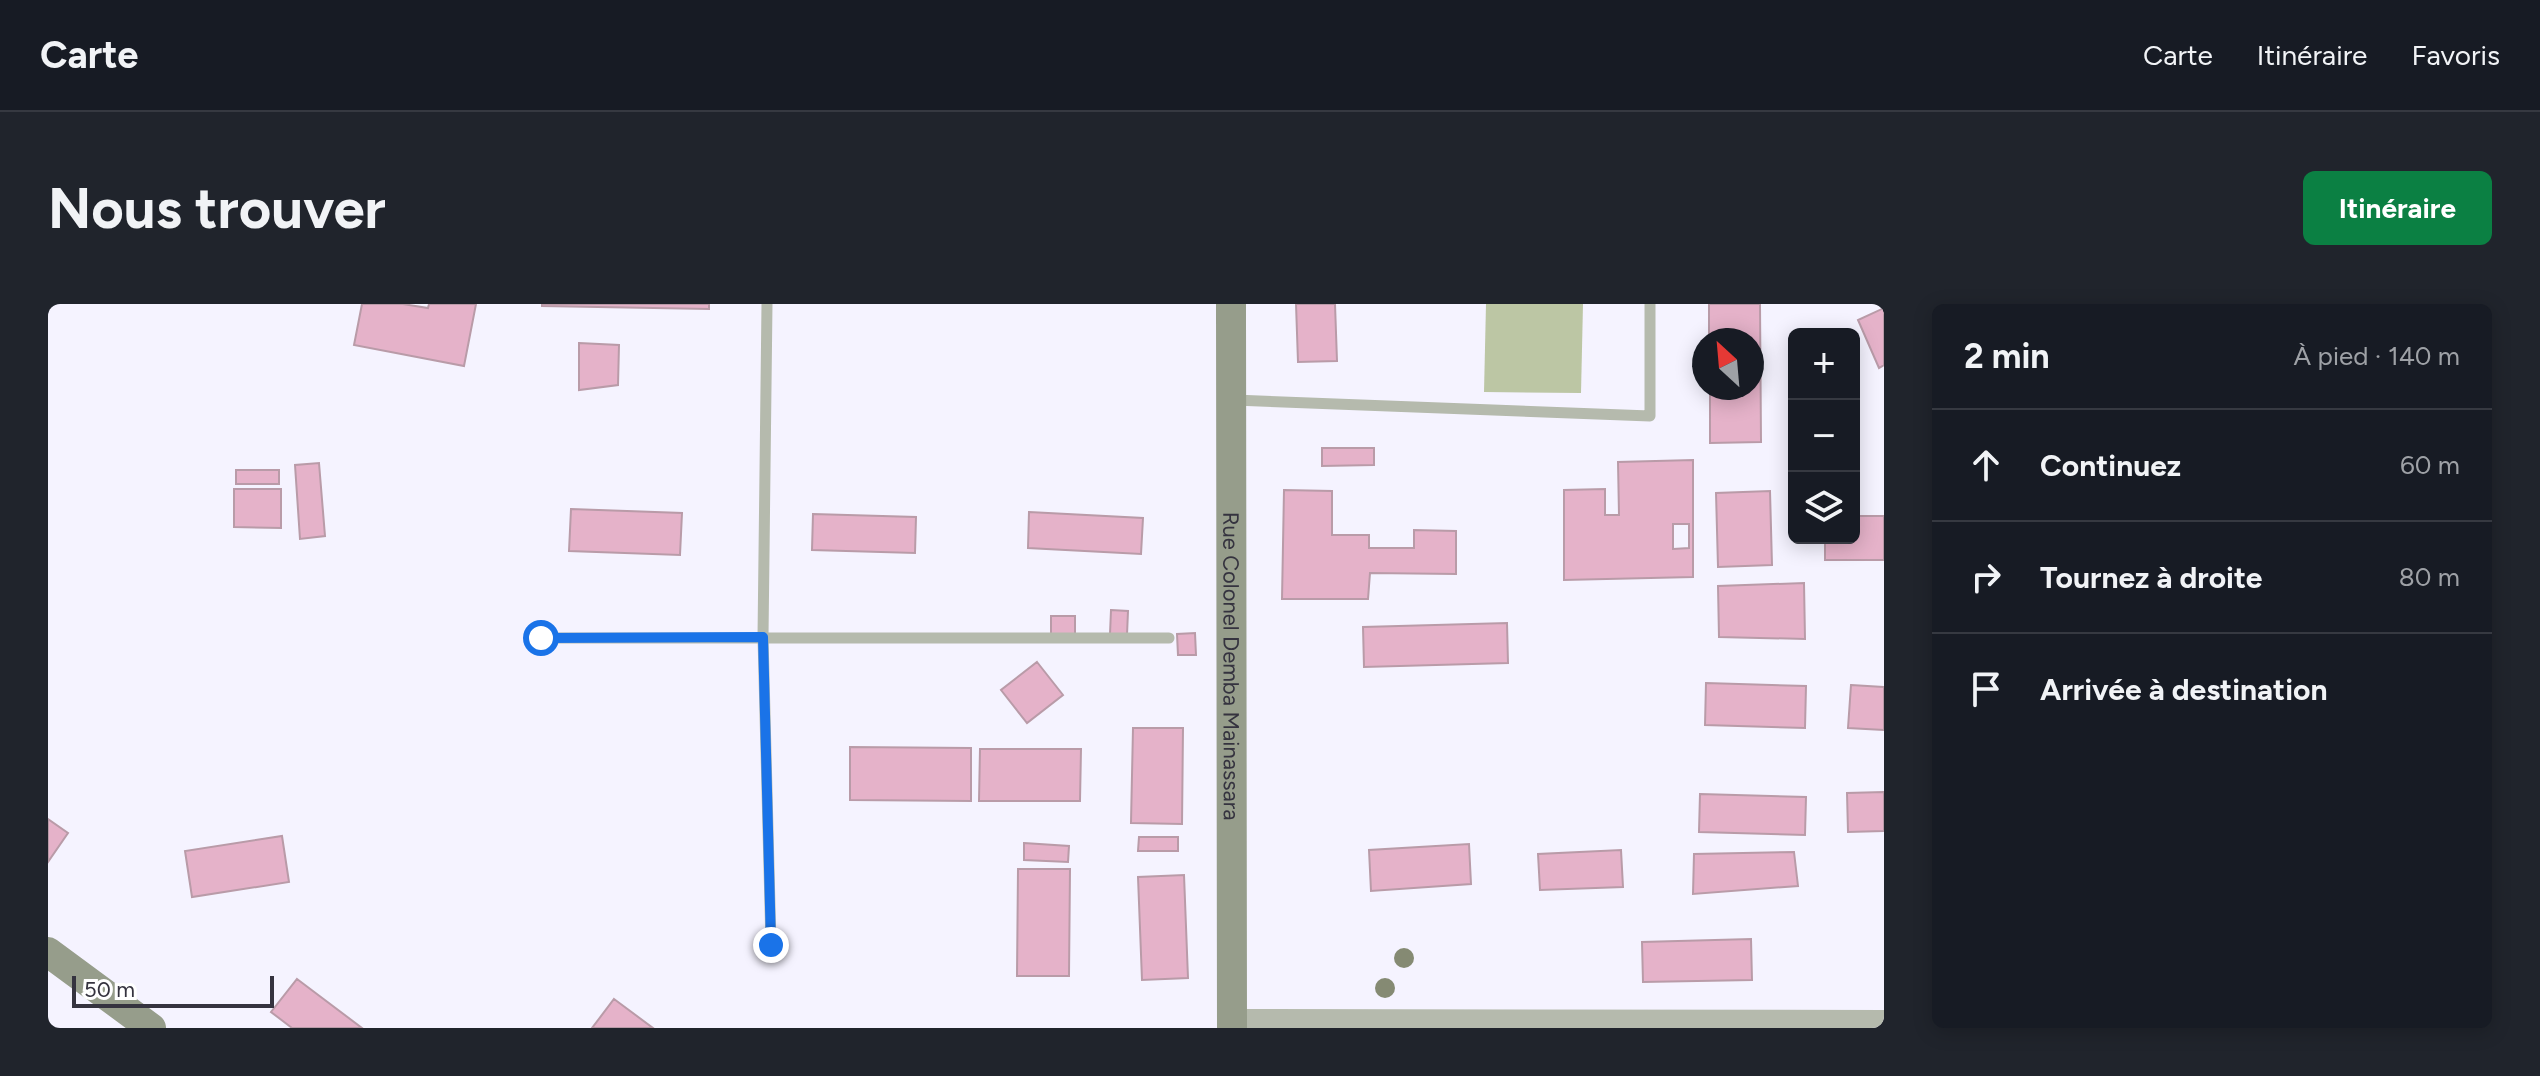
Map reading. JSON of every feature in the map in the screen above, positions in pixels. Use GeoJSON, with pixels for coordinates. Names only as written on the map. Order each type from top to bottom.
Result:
{"type":"FeatureCollection","features":[{"type":"Feature","properties":{"kind":"street","name":"Rue Colonel Demba Mainassara"},"geometry":{"type":"LineString","coordinates":[[1231,304],[1232,1024]]}},
{"type":"Feature","properties":{"kind":"street"},"geometry":{"type":"LineString","coordinates":[[48,952],[151,1028]]}},
{"type":"Feature","properties":{"kind":"street"},"geometry":{"type":"LineString","coordinates":[[1232,1024],[1577,1025],[1884,1021]]}},
{"type":"Feature","properties":{"kind":"lane"},"geometry":{"type":"LineString","coordinates":[[767,304],[763,637],[771,945]]}},
{"type":"Feature","properties":{"kind":"lane"},"geometry":{"type":"LineString","coordinates":[[1229,399],[1650,416],[1650,304]]}},
{"type":"Feature","properties":{"kind":"lane"},"geometry":{"type":"LineString","coordinates":[[541,638],[1169,638]]}},
{"type":"Feature","properties":{"kind":"green space"},"geometry":{"type":"Polygon","coordinates":[[[1486,304],[1583,304],[1581,393],[1484,392],[1486,304]]]}},
{"type":"Feature","properties":{"kind":"building"},"geometry":{"type":"Polygon","coordinates":[[[362,304],[403,304],[428,308],[429,304],[476,304],[464,366],[354,345],[362,304]]]}},
{"type":"Feature","properties":{"kind":"building"},"geometry":{"type":"Polygon","coordinates":[[[709,304],[709,309],[542,306],[709,304]]]}},
{"type":"Feature","properties":{"kind":"building"},"geometry":{"type":"Polygon","coordinates":[[[1296,304],[1335,304],[1337,361],[1298,362],[1296,304]]]}},
{"type":"Feature","properties":{"kind":"building"},"geometry":{"type":"Polygon","coordinates":[[[1709,304],[1760,304],[1760,328],[1709,328],[1709,304]]]}},
{"type":"Feature","properties":{"kind":"building"},"geometry":{"type":"Polygon","coordinates":[[[1884,308],[1884,365],[1879,368],[1858,320],[1884,308]]]}},
{"type":"Feature","properties":{"kind":"building"},"geometry":{"type":"Polygon","coordinates":[[[579,343],[619,345],[618,385],[579,390],[579,343]]]}},
{"type":"Feature","properties":{"kind":"building"},"geometry":{"type":"Polygon","coordinates":[[[1710,400],[1761,400],[1761,442],[1710,443],[1710,400]]]}},
{"type":"Feature","properties":{"kind":"building"},"geometry":{"type":"Polygon","coordinates":[[[1322,448],[1374,448],[1374,465],[1322,466],[1322,448]]]}},
{"type":"Feature","properties":{"kind":"building"},"geometry":{"type":"Polygon","coordinates":[[[1693,460],[1693,577],[1564,580],[1564,490],[1605,489],[1605,515],[1619,515],[1618,462],[1693,460]],[[1673,524],[1673,549],[1689,548],[1689,524],[1673,524]]]}},
{"type":"Feature","properties":{"kind":"building"},"geometry":{"type":"Polygon","coordinates":[[[319,463],[325,536],[300,539],[295,465],[319,463]]]}},
{"type":"Feature","properties":{"kind":"building"},"geometry":{"type":"Polygon","coordinates":[[[236,470],[279,470],[279,484],[236,484],[236,470]]]}},
{"type":"Feature","properties":{"kind":"building"},"geometry":{"type":"Polygon","coordinates":[[[234,489],[281,489],[281,528],[234,527],[234,489]]]}},
{"type":"Feature","properties":{"kind":"building"},"geometry":{"type":"Polygon","coordinates":[[[1284,490],[1332,491],[1332,535],[1369,535],[1369,548],[1414,548],[1414,530],[1456,531],[1456,574],[1370,573],[1368,599],[1282,599],[1284,490]]]}},
{"type":"Feature","properties":{"kind":"building"},"geometry":{"type":"Polygon","coordinates":[[[1770,491],[1772,565],[1718,567],[1716,493],[1770,491]]]}},
{"type":"Feature","properties":{"kind":"building"},"geometry":{"type":"Polygon","coordinates":[[[571,509],[682,513],[680,555],[569,551],[571,509]]]}},
{"type":"Feature","properties":{"kind":"building"},"geometry":{"type":"Polygon","coordinates":[[[1029,512],[1143,518],[1141,554],[1028,548],[1029,512]]]}},
{"type":"Feature","properties":{"kind":"building"},"geometry":{"type":"Polygon","coordinates":[[[813,514],[916,517],[915,553],[812,550],[813,514]]]}},
{"type":"Feature","properties":{"kind":"building"},"geometry":{"type":"Polygon","coordinates":[[[1860,516],[1884,516],[1884,560],[1825,560],[1825,544],[1860,544],[1860,516]]]}},
{"type":"Feature","properties":{"kind":"building"},"geometry":{"type":"Polygon","coordinates":[[[1804,583],[1805,639],[1719,637],[1718,586],[1804,583]]]}},
{"type":"Feature","properties":{"kind":"building"},"geometry":{"type":"Polygon","coordinates":[[[1111,610],[1128,611],[1127,635],[1110,634],[1111,610]]]}},
{"type":"Feature","properties":{"kind":"building"},"geometry":{"type":"Polygon","coordinates":[[[1051,616],[1075,616],[1075,634],[1051,634],[1051,616]]]}},
{"type":"Feature","properties":{"kind":"building"},"geometry":{"type":"Polygon","coordinates":[[[1507,623],[1508,663],[1364,667],[1363,627],[1507,623]]]}},
{"type":"Feature","properties":{"kind":"building"},"geometry":{"type":"Polygon","coordinates":[[[1195,633],[1196,655],[1178,655],[1177,634],[1195,633]]]}},
{"type":"Feature","properties":{"kind":"building"},"geometry":{"type":"Polygon","coordinates":[[[1037,662],[1063,695],[1027,723],[1001,690],[1037,662]]]}},
{"type":"Feature","properties":{"kind":"building"},"geometry":{"type":"Polygon","coordinates":[[[1706,683],[1806,686],[1805,728],[1705,725],[1706,683]]]}},
{"type":"Feature","properties":{"kind":"building"},"geometry":{"type":"Polygon","coordinates":[[[1851,685],[1884,687],[1884,730],[1848,728],[1851,685]]]}},
{"type":"Feature","properties":{"kind":"building"},"geometry":{"type":"Polygon","coordinates":[[[1133,728],[1183,728],[1182,824],[1131,823],[1133,728]]]}},
{"type":"Feature","properties":{"kind":"building"},"geometry":{"type":"Polygon","coordinates":[[[850,747],[971,748],[971,801],[850,800],[850,747]]]}},
{"type":"Feature","properties":{"kind":"building"},"geometry":{"type":"Polygon","coordinates":[[[980,749],[1081,749],[1080,801],[979,801],[980,749]]]}},
{"type":"Feature","properties":{"kind":"building"},"geometry":{"type":"Polygon","coordinates":[[[1884,792],[1884,831],[1848,832],[1847,793],[1884,792]]]}},
{"type":"Feature","properties":{"kind":"building"},"geometry":{"type":"Polygon","coordinates":[[[1700,794],[1806,797],[1805,835],[1699,832],[1700,794]]]}},
{"type":"Feature","properties":{"kind":"building"},"geometry":{"type":"Polygon","coordinates":[[[48,819],[68,833],[48,862],[48,819]]]}},
{"type":"Feature","properties":{"kind":"building"},"geometry":{"type":"Polygon","coordinates":[[[282,836],[289,882],[192,897],[185,851],[282,836]]]}},
{"type":"Feature","properties":{"kind":"building"},"geometry":{"type":"Polygon","coordinates":[[[1139,837],[1178,837],[1178,851],[1138,851],[1139,837]]]}},
{"type":"Feature","properties":{"kind":"building"},"geometry":{"type":"Polygon","coordinates":[[[1024,843],[1069,846],[1068,862],[1024,860],[1024,843]]]}},
{"type":"Feature","properties":{"kind":"building"},"geometry":{"type":"Polygon","coordinates":[[[1469,844],[1471,884],[1371,891],[1369,850],[1469,844]]]}},
{"type":"Feature","properties":{"kind":"building"},"geometry":{"type":"Polygon","coordinates":[[[1621,850],[1623,887],[1540,890],[1538,854],[1621,850]]]}},
{"type":"Feature","properties":{"kind":"building"},"geometry":{"type":"Polygon","coordinates":[[[1794,852],[1798,886],[1693,894],[1694,854],[1794,852]]]}},
{"type":"Feature","properties":{"kind":"building"},"geometry":{"type":"Polygon","coordinates":[[[1018,869],[1070,869],[1069,976],[1017,976],[1018,869]]]}},
{"type":"Feature","properties":{"kind":"building"},"geometry":{"type":"Polygon","coordinates":[[[1184,875],[1188,978],[1142,980],[1138,877],[1184,875]]]}},
{"type":"Feature","properties":{"kind":"building"},"geometry":{"type":"Polygon","coordinates":[[[1751,939],[1752,980],[1643,982],[1642,942],[1751,939]]]}},
{"type":"Feature","properties":{"kind":"building"},"geometry":{"type":"Polygon","coordinates":[[[297,979],[362,1028],[292,1028],[271,1012],[297,979]]]}},
{"type":"Feature","properties":{"kind":"building"},"geometry":{"type":"Polygon","coordinates":[[[614,999],[653,1028],[592,1028],[614,999]]]}},
{"type":"Feature","properties":{"kind":"route"},"geometry":{"type":"LineString","coordinates":[[541,638],[763,637],[771,945]]}}]}
